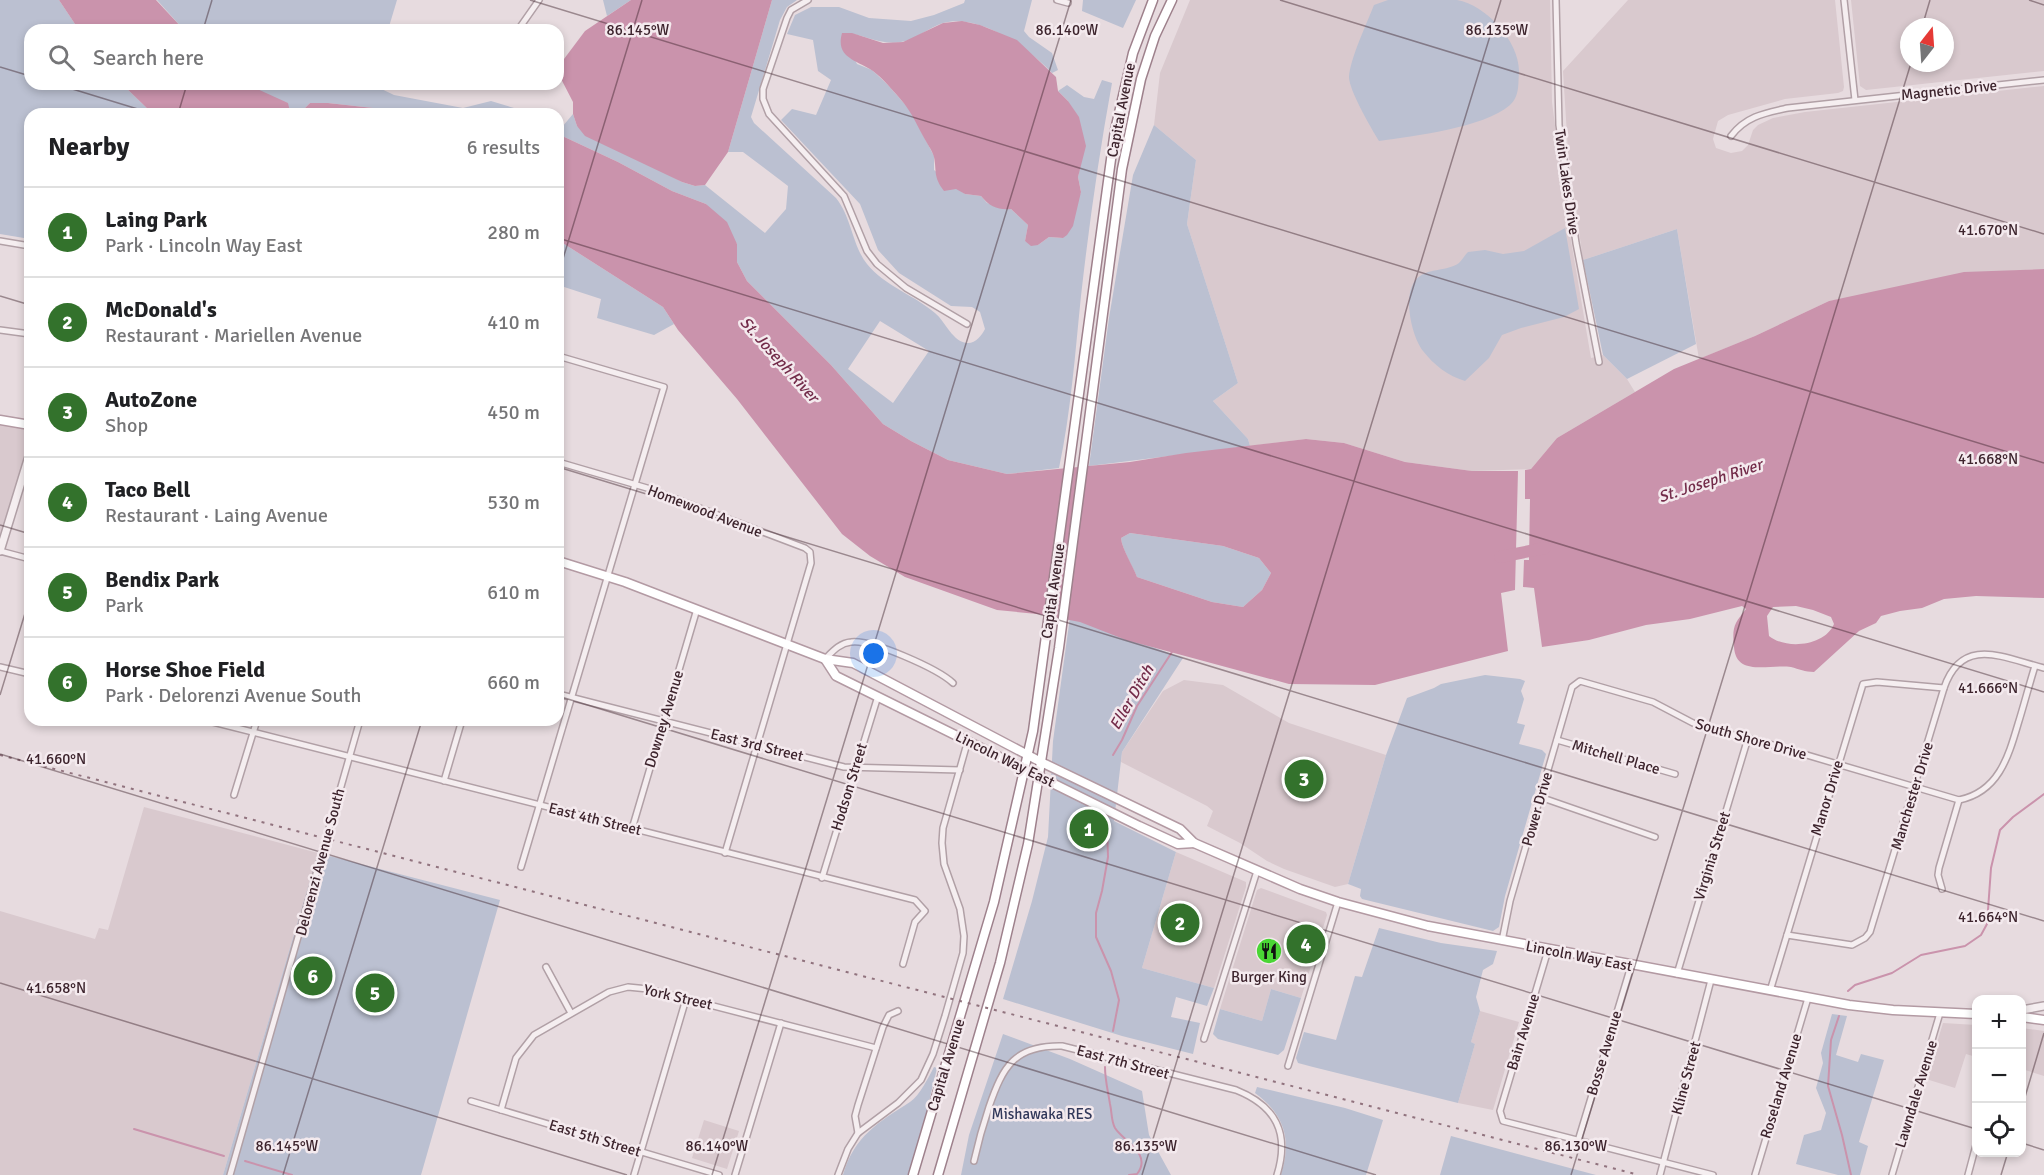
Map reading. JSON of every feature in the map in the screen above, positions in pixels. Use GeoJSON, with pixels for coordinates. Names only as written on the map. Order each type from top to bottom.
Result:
{"type":"FeatureCollection","features":[{"type":"Feature","properties":{"kind":"main road","name":"Capital Avenue"},"geometry":{"type":"LineString","coordinates":[[913,1175],[991,912],[1033,731],[1115,130],[1126,75],[1153,0]]}},
{"type":"Feature","properties":{"kind":"main road","name":"Capital Avenue"},"geometry":{"type":"LineString","coordinates":[[938,1175],[1000,963],[1028,844],[1060,632],[1127,141],[1155,36],[1172,0]]}},
{"type":"Feature","properties":{"kind":"main road"},"geometry":{"type":"LineString","coordinates":[[0,420],[24,424]]}},
{"type":"Feature","properties":{"kind":"main road","name":"Lincoln Way East"},"geometry":{"type":"LineString","coordinates":[[564,563],[608,576],[825,659],[853,663],[1041,762],[1180,829],[1194,843],[1257,871],[1338,902],[1428,926],[1808,998],[1871,1008],[1972,1014]]}},
{"type":"Feature","properties":{"kind":"main road","name":"Lincoln Way East"},"geometry":{"type":"LineString","coordinates":[[825,659],[836,676],[1178,844],[1194,843]]}},
{"type":"Feature","properties":{"kind":"main road"},"geometry":{"type":"LineString","coordinates":[[2026,1018],[2044,1020]]}},
{"type":"Feature","properties":{"kind":"street"},"geometry":{"type":"LineString","coordinates":[[522,24],[539,0]]}},
{"type":"Feature","properties":{"kind":"street"},"geometry":{"type":"LineString","coordinates":[[807,0],[791,10],[787,18],[764,89],[762,99],[764,107],[844,195],[867,251],[877,264],[906,288],[968,324]]}},
{"type":"Feature","properties":{"kind":"street"},"geometry":{"type":"LineString","coordinates":[[1057,0],[1068,3]]}},
{"type":"Feature","properties":{"kind":"street","name":"Twin Lakes Drive"},"geometry":{"type":"LineString","coordinates":[[1556,0],[1558,125],[1576,243],[1599,362]]}},
{"type":"Feature","properties":{"kind":"street"},"geometry":{"type":"LineString","coordinates":[[1844,0],[1855,100]]}},
{"type":"Feature","properties":{"kind":"street","name":"Magnetic Drive"},"geometry":{"type":"LineString","coordinates":[[1731,136],[1746,120],[1766,112],[1792,107],[2044,80]]}},
{"type":"Feature","properties":{"kind":"street"},"geometry":{"type":"LineString","coordinates":[[0,241],[24,245]]}},
{"type":"Feature","properties":{"kind":"street"},"geometry":{"type":"LineString","coordinates":[[0,330],[24,333]]}},
{"type":"Feature","properties":{"kind":"street"},"geometry":{"type":"LineString","coordinates":[[564,358],[664,387],[564,721]]}},
{"type":"Feature","properties":{"kind":"street","name":"Homewood Avenue"},"geometry":{"type":"LineString","coordinates":[[564,464],[635,484],[805,548],[810,552],[812,557],[787,643]]}},
{"type":"Feature","properties":{"kind":"street"},"geometry":{"type":"LineString","coordinates":[[24,473],[0,551],[24,557]]}},
{"type":"Feature","properties":{"kind":"street","name":"Downey Avenue"},"geometry":{"type":"LineString","coordinates":[[632,829],[697,609]]}},
{"type":"Feature","properties":{"kind":"street"},"geometry":{"type":"LineString","coordinates":[[825,659],[841,645],[859,642],[932,668],[945,675],[953,683]]}},
{"type":"Feature","properties":{"kind":"street"},"geometry":{"type":"LineString","coordinates":[[725,852],[787,643]]}},
{"type":"Feature","properties":{"kind":"street","name":"Manchester Drive"},"geometry":{"type":"LineString","coordinates":[[1786,935],[1844,945],[1852,945],[1865,938],[1874,921],[1951,670],[1966,657],[1979,654],[1993,654],[2044,668]]}},
{"type":"Feature","properties":{"kind":"street"},"geometry":{"type":"LineString","coordinates":[[1942,889],[1938,875],[1939,868],[1959,801],[1987,788],[2004,767],[2035,666]]}},
{"type":"Feature","properties":{"kind":"street"},"geometry":{"type":"LineString","coordinates":[[0,667],[24,673]]}},
{"type":"Feature","properties":{"kind":"street","name":"South Shore Drive"},"geometry":{"type":"LineString","coordinates":[[1580,681],[1653,702],[1701,727],[1748,738],[1959,801]]}},
{"type":"Feature","properties":{"kind":"street","name":"Power Drive"},"geometry":{"type":"LineString","coordinates":[[1502,941],[1510,901],[1572,687],[1580,681]]}},
{"type":"Feature","properties":{"kind":"street","name":"Manor Drive"},"geometry":{"type":"LineString","coordinates":[[1770,991],[1863,684],[1877,682],[1944,688]]}},
{"type":"Feature","properties":{"kind":"street","name":"East 3rd Street"},"geometry":{"type":"LineString","coordinates":[[564,695],[854,768],[960,770]]}},
{"type":"Feature","properties":{"kind":"street","name":"Hodson Street"},"geometry":{"type":"LineString","coordinates":[[822,878],[878,696]]}},
{"type":"Feature","properties":{"kind":"street","name":"East 4th Street"},"geometry":{"type":"LineString","coordinates":[[230,726],[915,900],[925,911],[915,922],[903,963]]}},
{"type":"Feature","properties":{"kind":"street"},"geometry":{"type":"LineString","coordinates":[[234,795],[256,726]]}},
{"type":"Feature","properties":{"kind":"street","name":"Delorenzi Avenue South"},"geometry":{"type":"LineString","coordinates":[[230,1175],[358,726]]}},
{"type":"Feature","properties":{"kind":"street"},"geometry":{"type":"LineString","coordinates":[[444,781],[460,726]]}},
{"type":"Feature","properties":{"kind":"street"},"geometry":{"type":"LineString","coordinates":[[521,867],[562,726]]}},
{"type":"Feature","properties":{"kind":"street","name":"Virginia Street"},"geometry":{"type":"LineString","coordinates":[[1677,974],[1748,738]]}},
{"type":"Feature","properties":{"kind":"street","name":"Mitchell Place"},"geometry":{"type":"LineString","coordinates":[[1557,740],[1675,774]]}},
{"type":"Feature","properties":{"kind":"street","name":"Capital Avenue"},"geometry":{"type":"LineString","coordinates":[[838,1175],[848,1149],[858,1132],[910,1093],[921,1080],[933,1054],[959,969],[963,953],[963,922],[944,864],[942,843],[943,828],[968,741]]}},
{"type":"Feature","properties":{"kind":"street"},"geometry":{"type":"LineString","coordinates":[[1540,797],[1655,837]]}},
{"type":"Feature","properties":{"kind":"street"},"geometry":{"type":"LineString","coordinates":[[1204,1039],[1257,871]]}},
{"type":"Feature","properties":{"kind":"street"},"geometry":{"type":"LineString","coordinates":[[1288,1066],[1338,902]]}},
{"type":"Feature","properties":{"kind":"street","name":"Bain Avenue"},"geometry":{"type":"LineString","coordinates":[[1548,950],[1500,1115],[1506,1123],[1578,1141]]}},
{"type":"Feature","properties":{"kind":"street","name":"Bosse Avenue"},"geometry":{"type":"LineString","coordinates":[[1578,1141],[1631,966]]}},
{"type":"Feature","properties":{"kind":"street"},"geometry":{"type":"LineString","coordinates":[[546,967],[571,1013]]}},
{"type":"Feature","properties":{"kind":"street","name":"Kline Street"},"geometry":{"type":"LineString","coordinates":[[1660,1175],[1711,980]]}},
{"type":"Feature","properties":{"kind":"street","name":"York Street"},"geometry":{"type":"LineString","coordinates":[[501,1110],[516,1058],[534,1035],[609,992],[628,987],[648,989],[876,1048]]}},
{"type":"Feature","properties":{"kind":"street","name":"Roseland Avenue"},"geometry":{"type":"LineString","coordinates":[[1755,1175],[1808,998]]}},
{"type":"Feature","properties":{"kind":"street"},"geometry":{"type":"LineString","coordinates":[[634,1175],[686,999]]}},
{"type":"Feature","properties":{"kind":"street"},"geometry":{"type":"LineString","coordinates":[[2026,1008],[2044,1006]]}},
{"type":"Feature","properties":{"kind":"street"},"geometry":{"type":"LineString","coordinates":[[858,1132],[855,1116],[876,1048],[889,1016],[898,1011]]}},
{"type":"Feature","properties":{"kind":"street","name":"Lawndale Avenue"},"geometry":{"type":"LineString","coordinates":[[1892,1175],[1940,1013]]}},
{"type":"Feature","properties":{"kind":"street"},"geometry":{"type":"LineString","coordinates":[[735,1175],[781,1023]]}},
{"type":"Feature","properties":{"kind":"street","name":"East 7th Street"},"geometry":{"type":"LineString","coordinates":[[974,1161],[980,1134],[1002,1073],[1027,1051],[1042,1046],[1062,1046],[1236,1090],[1253,1097],[1268,1109],[1280,1130],[1283,1148],[1277,1175]]}},
{"type":"Feature","properties":{"kind":"street","name":"East 5th Street"},"geometry":{"type":"LineString","coordinates":[[471,1101],[719,1175]]}},
{"type":"Feature","properties":{"kind":"street"},"geometry":{"type":"LineString","coordinates":[[1578,1141],[1713,1175]]}},
{"type":"Feature","properties":{"kind":"street"},"geometry":{"type":"LineString","coordinates":[[1968,1175],[1973,1157]]}},
{"type":"Feature","properties":{"kind":"shaded area"},"geometry":{"type":"Polygon","coordinates":[[[1190,0],[1550,0],[1552,102],[1566,211],[1591,358],[1603,355],[1627,379],[1635,392],[1557,438],[1531,469],[1472,471],[1405,462],[1344,443],[1306,439],[1250,446],[1248,439],[1213,401],[1238,383],[1187,224],[1196,160],[1154,125],[1160,73],[1190,0]]]}},
{"type":"Feature","properties":{"kind":"shaded area"},"geometry":{"type":"Polygon","coordinates":[[[1628,0],[1835,0],[1843,91],[1785,99],[1728,115],[1718,121],[1713,139],[1716,148],[1731,153],[1742,151],[1748,145],[1753,130],[1773,118],[1805,112],[2044,86],[2044,269],[2008,271],[1829,301],[1755,336],[1699,359],[1677,229],[1583,260],[1568,151],[1563,71],[1628,0]]]}},
{"type":"Feature","properties":{"kind":"shaded area"},"geometry":{"type":"Polygon","coordinates":[[[1851,0],[2044,0],[2044,71],[1866,90],[1860,86],[1851,0]]]}},
{"type":"Feature","properties":{"kind":"shaded area"},"geometry":{"type":"Polygon","coordinates":[[[0,420],[24,424],[24,472],[0,551],[0,420]]]}},
{"type":"Feature","properties":{"kind":"shaded area"},"geometry":{"type":"Polygon","coordinates":[[[1184,680],[1223,685],[1289,723],[1386,755],[1348,884],[1335,887],[1267,861],[1240,843],[1207,826],[1213,811],[1207,806],[1121,762],[1122,752],[1163,691],[1184,680]]]}},
{"type":"Feature","properties":{"kind":"shaded area"},"geometry":{"type":"Polygon","coordinates":[[[144,807],[318,853],[223,1175],[0,1175],[0,911],[95,939],[99,928],[108,930],[144,807]]]}},
{"type":"Feature","properties":{"kind":"shaded area"},"geometry":{"type":"Polygon","coordinates":[[[1176,852],[1246,882],[1214,988],[1142,968],[1176,852]]]}},
{"type":"Feature","properties":{"kind":"shaded area"},"geometry":{"type":"Polygon","coordinates":[[[1261,888],[1326,912],[1327,915],[1301,998],[1271,989],[1262,1021],[1220,1009],[1257,890],[1261,888]]]}},
{"type":"Feature","properties":{"kind":"shaded area"},"geometry":{"type":"Polygon","coordinates":[[[1480,1011],[1519,1022],[1493,1110],[1458,1103],[1475,1044],[1471,1042],[1480,1011]]]}},
{"type":"Feature","properties":{"kind":"shaded area"},"geometry":{"type":"Polygon","coordinates":[[[1943,1023],[1972,1025],[1972,1056],[1966,1054],[1955,1088],[1926,1079],[1943,1023]]]}},
{"type":"Feature","properties":{"kind":"shaded area"},"geometry":{"type":"Polygon","coordinates":[[[2026,1029],[2044,1031],[2044,1076],[2026,1070],[2026,1029]]]}},
{"type":"Feature","properties":{"kind":"shaded area"},"geometry":{"type":"Polygon","coordinates":[[[704,1120],[739,1131],[727,1169],[692,1158],[704,1120]]]}},
{"type":"Feature","properties":{"kind":"green space"},"geometry":{"type":"Polygon","coordinates":[[[0,0],[59,0],[75,24],[24,24],[24,90],[128,90],[147,108],[24,108],[24,238],[0,234],[0,0]]]}},
{"type":"Feature","properties":{"kind":"green space"},"geometry":{"type":"Polygon","coordinates":[[[157,0],[397,0],[390,24],[179,24],[157,0]]]}},
{"type":"Feature","properties":{"kind":"green space"},"geometry":{"type":"Polygon","coordinates":[[[603,0],[631,0],[607,16],[603,0]]]}},
{"type":"Feature","properties":{"kind":"green space"},"geometry":{"type":"Polygon","coordinates":[[[772,0],[797,0],[787,7],[780,20],[751,117],[754,123],[836,198],[862,257],[874,272],[935,313],[958,339],[968,343],[974,342],[985,329],[980,312],[972,307],[951,306],[899,273],[878,250],[860,204],[781,120],[792,109],[816,115],[831,80],[818,71],[813,40],[787,34],[795,15],[811,7],[839,7],[869,18],[911,21],[934,15],[964,3],[965,0],[1032,0],[1024,31],[1052,53],[1058,70],[1052,73],[1017,44],[987,28],[972,23],[957,21],[943,23],[912,39],[893,43],[842,33],[857,64],[872,70],[910,110],[934,156],[934,170],[965,194],[981,196],[987,203],[1011,209],[1028,225],[1025,241],[1038,245],[1049,237],[1063,238],[1081,192],[1078,177],[1081,162],[1068,101],[1058,91],[1067,85],[1084,97],[1094,99],[1102,80],[1112,83],[1091,216],[1070,404],[1059,468],[1007,474],[948,460],[883,424],[831,365],[747,281],[737,262],[737,244],[706,204],[672,191],[564,137],[564,125],[573,114],[577,126],[682,182],[695,186],[705,185],[765,233],[786,209],[788,186],[743,152],[728,152],[772,0]],[[880,321],[848,369],[893,403],[929,351],[880,321]]]}},
{"type":"Feature","properties":{"kind":"green space"},"geometry":{"type":"Polygon","coordinates":[[[1083,0],[1136,0],[1123,28],[1082,11],[1083,0]]]}},
{"type":"Feature","properties":{"kind":"green space"},"geometry":{"type":"Polygon","coordinates":[[[1388,0],[1457,0],[1468,3],[1489,17],[1507,37],[1518,60],[1517,93],[1510,105],[1483,120],[1466,125],[1379,141],[1356,100],[1349,77],[1356,51],[1374,5],[1388,0]]]}},
{"type":"Feature","properties":{"kind":"green space"},"geometry":{"type":"Polygon","coordinates":[[[255,90],[384,90],[394,95],[463,108],[373,108],[310,103],[305,108],[284,108],[255,90]]]}},
{"type":"Feature","properties":{"kind":"green space"},"geometry":{"type":"Polygon","coordinates":[[[491,101],[514,108],[463,108],[491,101]]]}},
{"type":"Feature","properties":{"kind":"green space"},"geometry":{"type":"Polygon","coordinates":[[[1154,125],[1196,160],[1187,224],[1238,383],[1213,401],[1248,439],[1250,446],[1089,466],[1109,318],[1133,175],[1154,125]]]}},
{"type":"Feature","properties":{"kind":"green space"},"geometry":{"type":"Polygon","coordinates":[[[1565,228],[1579,309],[1564,317],[1502,335],[1489,358],[1465,381],[1447,373],[1432,361],[1419,345],[1410,318],[1410,291],[1417,278],[1428,272],[1459,263],[1468,252],[1485,250],[1503,254],[1524,251],[1565,228]]]}},
{"type":"Feature","properties":{"kind":"green space"},"geometry":{"type":"Polygon","coordinates":[[[1677,229],[1696,344],[1627,379],[1603,355],[1583,260],[1677,229]]]}},
{"type":"Feature","properties":{"kind":"green space"},"geometry":{"type":"Polygon","coordinates":[[[564,244],[663,307],[674,324],[654,335],[597,318],[601,299],[564,287],[564,244]]]}},
{"type":"Feature","properties":{"kind":"green space"},"geometry":{"type":"Polygon","coordinates":[[[1130,533],[1223,546],[1259,558],[1271,573],[1262,590],[1243,607],[1212,602],[1137,577],[1121,538],[1130,533]]]}},
{"type":"Feature","properties":{"kind":"green space"},"geometry":{"type":"Polygon","coordinates":[[[1070,617],[1183,658],[1122,752],[1114,821],[1176,852],[1142,968],[1214,988],[1207,1006],[1176,997],[1171,1017],[1200,1023],[1193,1054],[1122,1036],[1003,999],[1048,837],[1053,741],[1070,617]]]}},
{"type":"Feature","properties":{"kind":"green space"},"geometry":{"type":"Polygon","coordinates":[[[1485,675],[1525,681],[1521,691],[1524,699],[1517,723],[1525,725],[1519,744],[1542,750],[1546,754],[1505,896],[1499,927],[1493,931],[1362,899],[1361,889],[1348,884],[1386,755],[1407,698],[1441,684],[1485,675]]]}},
{"type":"Feature","properties":{"kind":"green space"},"geometry":{"type":"Polygon","coordinates":[[[318,853],[500,900],[421,1175],[223,1175],[318,853]]]}},
{"type":"Feature","properties":{"kind":"green space"},"geometry":{"type":"Polygon","coordinates":[[[1379,928],[1441,943],[1497,951],[1493,964],[1483,970],[1476,997],[1480,1011],[1471,1042],[1475,1044],[1458,1103],[1298,1063],[1296,1058],[1304,1032],[1336,1040],[1355,976],[1362,977],[1379,928]]]}},
{"type":"Feature","properties":{"kind":"green space"},"geometry":{"type":"Polygon","coordinates":[[[1271,989],[1301,998],[1284,1050],[1278,1055],[1218,1039],[1213,1034],[1220,1009],[1262,1021],[1271,989]]]}},
{"type":"Feature","properties":{"kind":"green space"},"geometry":{"type":"Polygon","coordinates":[[[1832,1014],[1847,1016],[1836,1055],[1858,1062],[1861,1054],[1884,1060],[1859,1142],[1868,1146],[1860,1175],[1838,1175],[1796,1164],[1804,1135],[1821,1130],[1826,1113],[1816,1088],[1823,1063],[1821,1053],[1832,1014]]]}},
{"type":"Feature","properties":{"kind":"green space","name":"Mishawaka RES"},"geometry":{"type":"Polygon","coordinates":[[[1003,1034],[1070,1059],[1142,1091],[1149,1135],[1171,1175],[961,1175],[969,1135],[1003,1034]]]}},
{"type":"Feature","properties":{"kind":"green space"},"geometry":{"type":"Polygon","coordinates":[[[934,1067],[937,1068],[924,1123],[908,1175],[843,1175],[848,1161],[861,1140],[878,1124],[914,1099],[934,1067]]]}},
{"type":"Feature","properties":{"kind":"green space"},"geometry":{"type":"Polygon","coordinates":[[[1257,1087],[1345,1108],[1383,1120],[1366,1175],[1281,1175],[1286,1139],[1273,1110],[1255,1093],[1257,1087]]]}},
{"type":"Feature","properties":{"kind":"green space"},"geometry":{"type":"Polygon","coordinates":[[[1451,1136],[1596,1175],[1440,1175],[1451,1136]]]}},
{"type":"Feature","properties":{"kind":"water"},"geometry":{"type":"Polygon","coordinates":[[[59,0],[156,0],[178,24],[75,24],[59,0]]]}},
{"type":"Feature","properties":{"kind":"water"},"geometry":{"type":"Polygon","coordinates":[[[631,0],[772,0],[728,152],[705,185],[695,186],[682,182],[585,136],[577,126],[573,114],[573,102],[564,85],[564,59],[585,31],[631,0]]]}},
{"type":"Feature","properties":{"kind":"water"},"geometry":{"type":"Polygon","coordinates":[[[962,21],[980,25],[1017,40],[1056,77],[1058,91],[1079,117],[1086,146],[1078,177],[1081,192],[1073,226],[1063,238],[1049,237],[1038,245],[1031,246],[1025,241],[1028,225],[1011,209],[994,207],[981,196],[965,194],[956,189],[944,191],[937,178],[932,152],[905,104],[879,76],[849,57],[842,48],[842,33],[852,33],[883,43],[903,42],[943,23],[962,21]]]}},
{"type":"Feature","properties":{"kind":"water"},"geometry":{"type":"Polygon","coordinates":[[[128,90],[259,90],[288,103],[289,108],[147,108],[128,90]]]}},
{"type":"Feature","properties":{"kind":"water"},"geometry":{"type":"Polygon","coordinates":[[[310,103],[328,103],[373,108],[305,108],[310,103]]]}},
{"type":"Feature","properties":{"kind":"water"},"geometry":{"type":"Polygon","coordinates":[[[564,137],[672,191],[706,204],[727,222],[737,244],[737,262],[747,281],[831,365],[883,424],[948,460],[1007,474],[1130,462],[1306,439],[1344,443],[1405,462],[1472,471],[1518,471],[1515,590],[1501,593],[1508,651],[1375,685],[1289,684],[1126,640],[1080,622],[997,610],[905,577],[870,556],[842,534],[737,399],[678,330],[663,307],[564,244],[564,137]],[[1130,533],[1121,538],[1137,577],[1212,602],[1243,607],[1262,590],[1271,573],[1259,558],[1223,546],[1130,533]]]}},
{"type":"Feature","properties":{"kind":"water"},"geometry":{"type":"Polygon","coordinates":[[[2044,269],[2044,598],[1976,596],[1944,599],[1922,608],[1881,616],[1876,623],[1859,631],[1814,672],[1791,667],[1747,666],[1741,662],[1736,656],[1733,635],[1736,622],[1746,609],[1742,606],[1690,619],[1646,625],[1589,640],[1542,647],[1534,588],[1523,587],[1524,560],[1529,560],[1530,499],[1525,499],[1525,470],[1531,469],[1557,438],[1674,369],[1755,336],[1829,301],[1964,272],[2044,269]],[[1796,606],[1773,607],[1767,616],[1769,636],[1785,643],[1795,644],[1805,644],[1822,637],[1834,624],[1831,617],[1796,606]]]}},
{"type":"Feature","properties":{"kind":"waterway","name":"St. Joseph River"},"geometry":{"type":"LineString","coordinates":[[1500,557],[1545,548]]}},
{"type":"Feature","properties":{"kind":"waterway","name":"Eller Ditch"},"geometry":{"type":"LineString","coordinates":[[1113,755],[1137,706],[1172,652]]}},
{"type":"Feature","properties":{"kind":"waterway"},"geometry":{"type":"LineString","coordinates":[[1848,991],[1855,985],[1892,973],[1921,955],[1965,946],[1981,935],[1987,924],[1991,868],[2000,830],[2013,817],[2044,794]]}},
{"type":"Feature","properties":{"kind":"waterway","name":"Eller Ditch"},"geometry":{"type":"LineString","coordinates":[[1107,824],[1108,857],[1096,913],[1096,937],[1111,971],[1119,1000],[1113,1031]]}},
{"type":"Feature","properties":{"kind":"waterway"},"geometry":{"type":"LineString","coordinates":[[1839,1016],[1831,1040],[1828,1086],[1851,1175]]}},
{"type":"Feature","properties":{"kind":"waterway","name":"Eller Ditch"},"geometry":{"type":"LineString","coordinates":[[1105,1067],[1115,1128],[1135,1148],[1141,1160],[1141,1167],[1137,1174],[1129,1175]]}},
{"type":"Feature","properties":{"kind":"waterway"},"geometry":{"type":"LineString","coordinates":[[134,1129],[224,1156]]}},
{"type":"Feature","properties":{"kind":"waterway"},"geometry":{"type":"LineString","coordinates":[[245,1161],[292,1175]]}},
{"type":"Feature","properties":{"kind":"railway"},"geometry":{"type":"LineString","coordinates":[[0,755],[1639,1175]]}},
{"type":"Feature","properties":{"kind":"place","name":"AutoZone"},"geometry":{"type":"Point","coordinates":[1304,779]}},
{"type":"Feature","properties":{"kind":"place","name":"Laing Park"},"geometry":{"type":"Point","coordinates":[1089,829]}},
{"type":"Feature","properties":{"kind":"place","name":"McDonald's"},"geometry":{"type":"Point","coordinates":[1180,923]}},
{"type":"Feature","properties":{"kind":"place","name":"Taco Bell"},"geometry":{"type":"Point","coordinates":[1306,944]}},
{"type":"Feature","properties":{"kind":"place","name":"Burger King"},"geometry":{"type":"Point","coordinates":[1269,951]}},
{"type":"Feature","properties":{"kind":"place","name":"Horse Shoe Field"},"geometry":{"type":"Point","coordinates":[313,976]}},
{"type":"Feature","properties":{"kind":"place","name":"Bendix Park"},"geometry":{"type":"Point","coordinates":[375,993]}}]}
